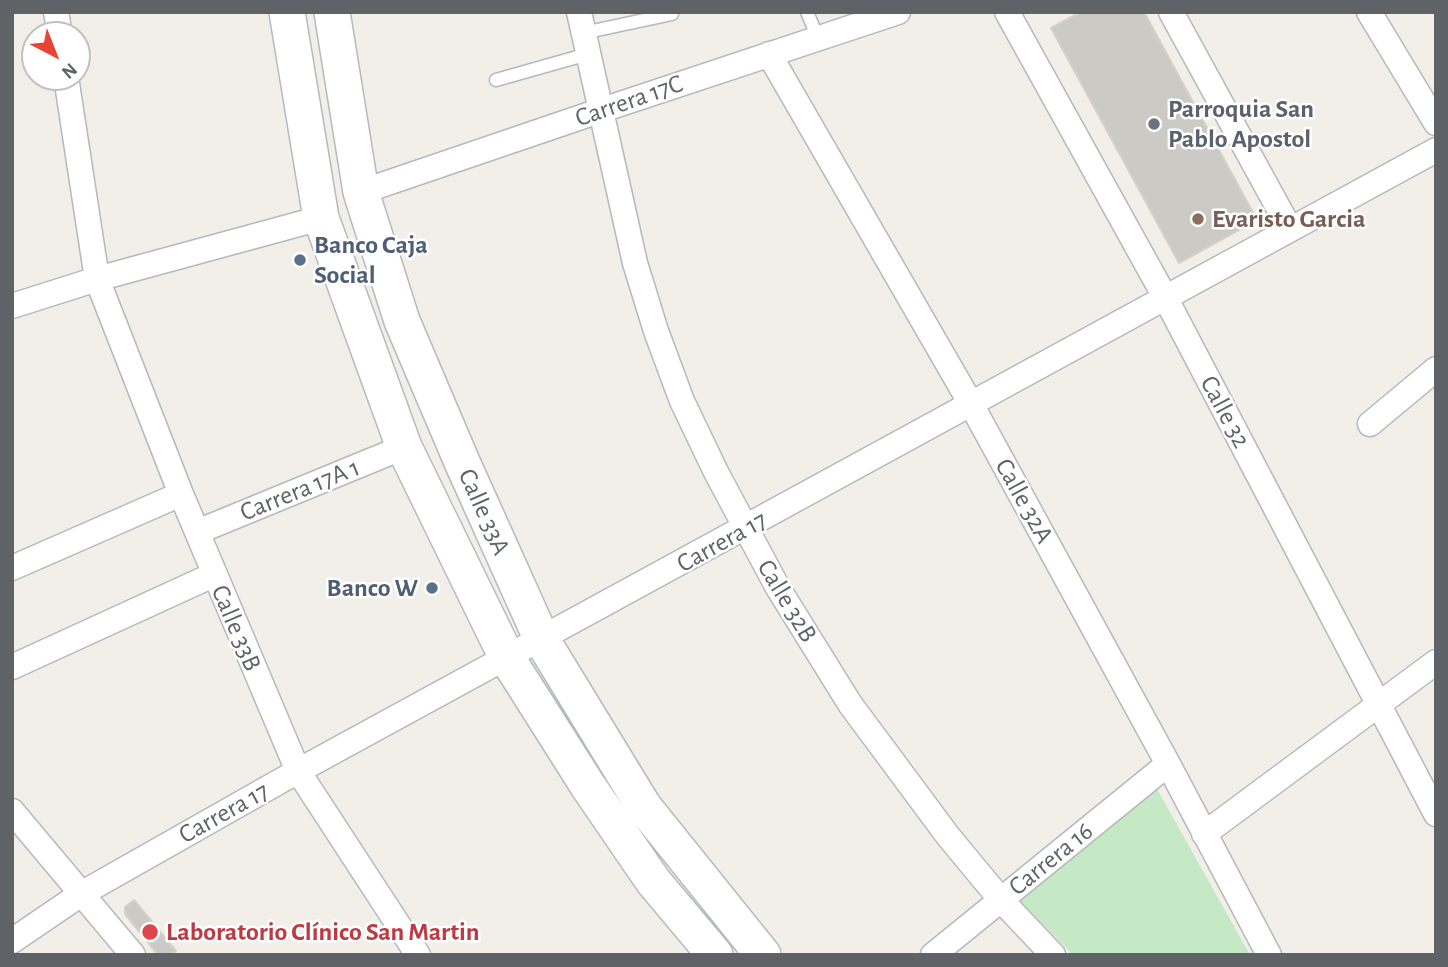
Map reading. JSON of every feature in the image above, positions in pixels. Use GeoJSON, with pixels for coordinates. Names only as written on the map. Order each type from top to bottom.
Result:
{"type":"FeatureCollection","features":[{"type":"Feature","properties":{"kind":"main road","name":"Calle 33A"},"geometry":{"type":"LineString","coordinates":[[287,12],[321,218],[404,447],[507,658],[588,786],[653,881],[715,955]]}},
{"type":"Feature","properties":{"kind":"main road","name":"Calle 33A"},"geometry":{"type":"LineString","coordinates":[[332,12],[361,192],[402,321],[542,639],[644,807],[763,955]]}},
{"type":"Feature","properties":{"kind":"street","name":"Carrera 17C"},"geometry":{"type":"LineString","coordinates":[[361,192],[898,12]]}},
{"type":"Feature","properties":{"kind":"street","name":"Calle 32"},"geometry":{"type":"LineString","coordinates":[[1007,12],[1165,297],[1436,814]]}},
{"type":"Feature","properties":{"kind":"street"},"geometry":{"type":"LineString","coordinates":[[1171,12],[1290,229]]}},
{"type":"Feature","properties":{"kind":"street"},"geometry":{"type":"LineString","coordinates":[[1369,12],[1436,123]]}},
{"type":"Feature","properties":{"kind":"street","name":"Calle 32B"},"geometry":{"type":"LineString","coordinates":[[583,33],[635,263],[656,331],[682,401],[745,529],[850,704],[948,835],[1001,900],[1053,955]]}},
{"type":"Feature","properties":{"kind":"street","name":"Calle 32A"},"geometry":{"type":"LineString","coordinates":[[769,54],[971,404],[1269,955]]}},
{"type":"Feature","properties":{"kind":"street","name":"Calle 33B"},"geometry":{"type":"LineString","coordinates":[[68,91],[97,279],[181,494],[298,771],[418,955]]}},
{"type":"Feature","properties":{"kind":"street","name":"Carrera 17"},"geometry":{"type":"LineString","coordinates":[[12,941],[81,894],[298,771],[1436,150]]}},
{"type":"Feature","properties":{"kind":"street"},"geometry":{"type":"LineString","coordinates":[[12,306],[97,279],[321,218]]}},
{"type":"Feature","properties":{"kind":"street"},"geometry":{"type":"LineString","coordinates":[[1370,424],[1436,369]]}},
{"type":"Feature","properties":{"kind":"street","name":"Carrera 17A 1"},"geometry":{"type":"LineString","coordinates":[[197,533],[404,447]]}},
{"type":"Feature","properties":{"kind":"street"},"geometry":{"type":"LineString","coordinates":[[12,568],[181,494]]}},
{"type":"Feature","properties":{"kind":"street"},"geometry":{"type":"LineString","coordinates":[[12,667],[214,575]]}},
{"type":"Feature","properties":{"kind":"street"},"geometry":{"type":"LineString","coordinates":[[1204,834],[1436,662]]}},
{"type":"Feature","properties":{"kind":"street","name":"Carrera 16"},"geometry":{"type":"LineString","coordinates":[[933,955],[1168,764]]}},
{"type":"Feature","properties":{"kind":"street"},"geometry":{"type":"LineString","coordinates":[[12,811],[133,955]]}},
{"type":"Feature","properties":{"kind":"lane"},"geometry":{"type":"LineString","coordinates":[[807,12],[818,38]]}},
{"type":"Feature","properties":{"kind":"lane"},"geometry":{"type":"LineString","coordinates":[[496,80],[583,33],[672,14]]}},
{"type":"Feature","properties":{"kind":"green space"},"geometry":{"type":"Polygon","coordinates":[[[1157,789],[1250,955],[1073,955],[1019,900],[1157,789]]]}},
{"type":"Feature","properties":{"kind":"building","name":"Parroquia San Pablo Apostol"},"geometry":{"type":"Polygon","coordinates":[[[1081,12],[1144,12],[1257,220],[1179,263],[1051,28],[1081,12]]]}},
{"type":"Feature","properties":{"kind":"building","name":"Laboratorio Clínico San Martin"},"geometry":{"type":"Polygon","coordinates":[[[134,900],[176,951],[170,955],[158,955],[125,914],[125,907],[134,900]]]}},
{"type":"Feature","properties":{"kind":"place","name":"Parroquia San Pablo Apostol"},"geometry":{"type":"Point","coordinates":[1154,124]}},
{"type":"Feature","properties":{"kind":"place","name":"Evaristo Garcia"},"geometry":{"type":"Point","coordinates":[1198,219]}},
{"type":"Feature","properties":{"kind":"place","name":"Banco Caja Social"},"geometry":{"type":"Point","coordinates":[300,260]}},
{"type":"Feature","properties":{"kind":"place","name":"Banco W"},"geometry":{"type":"Point","coordinates":[432,588]}},
{"type":"Feature","properties":{"kind":"place","name":"Laboratorio Clínico San Martin"},"geometry":{"type":"Point","coordinates":[150,932]}}]}
